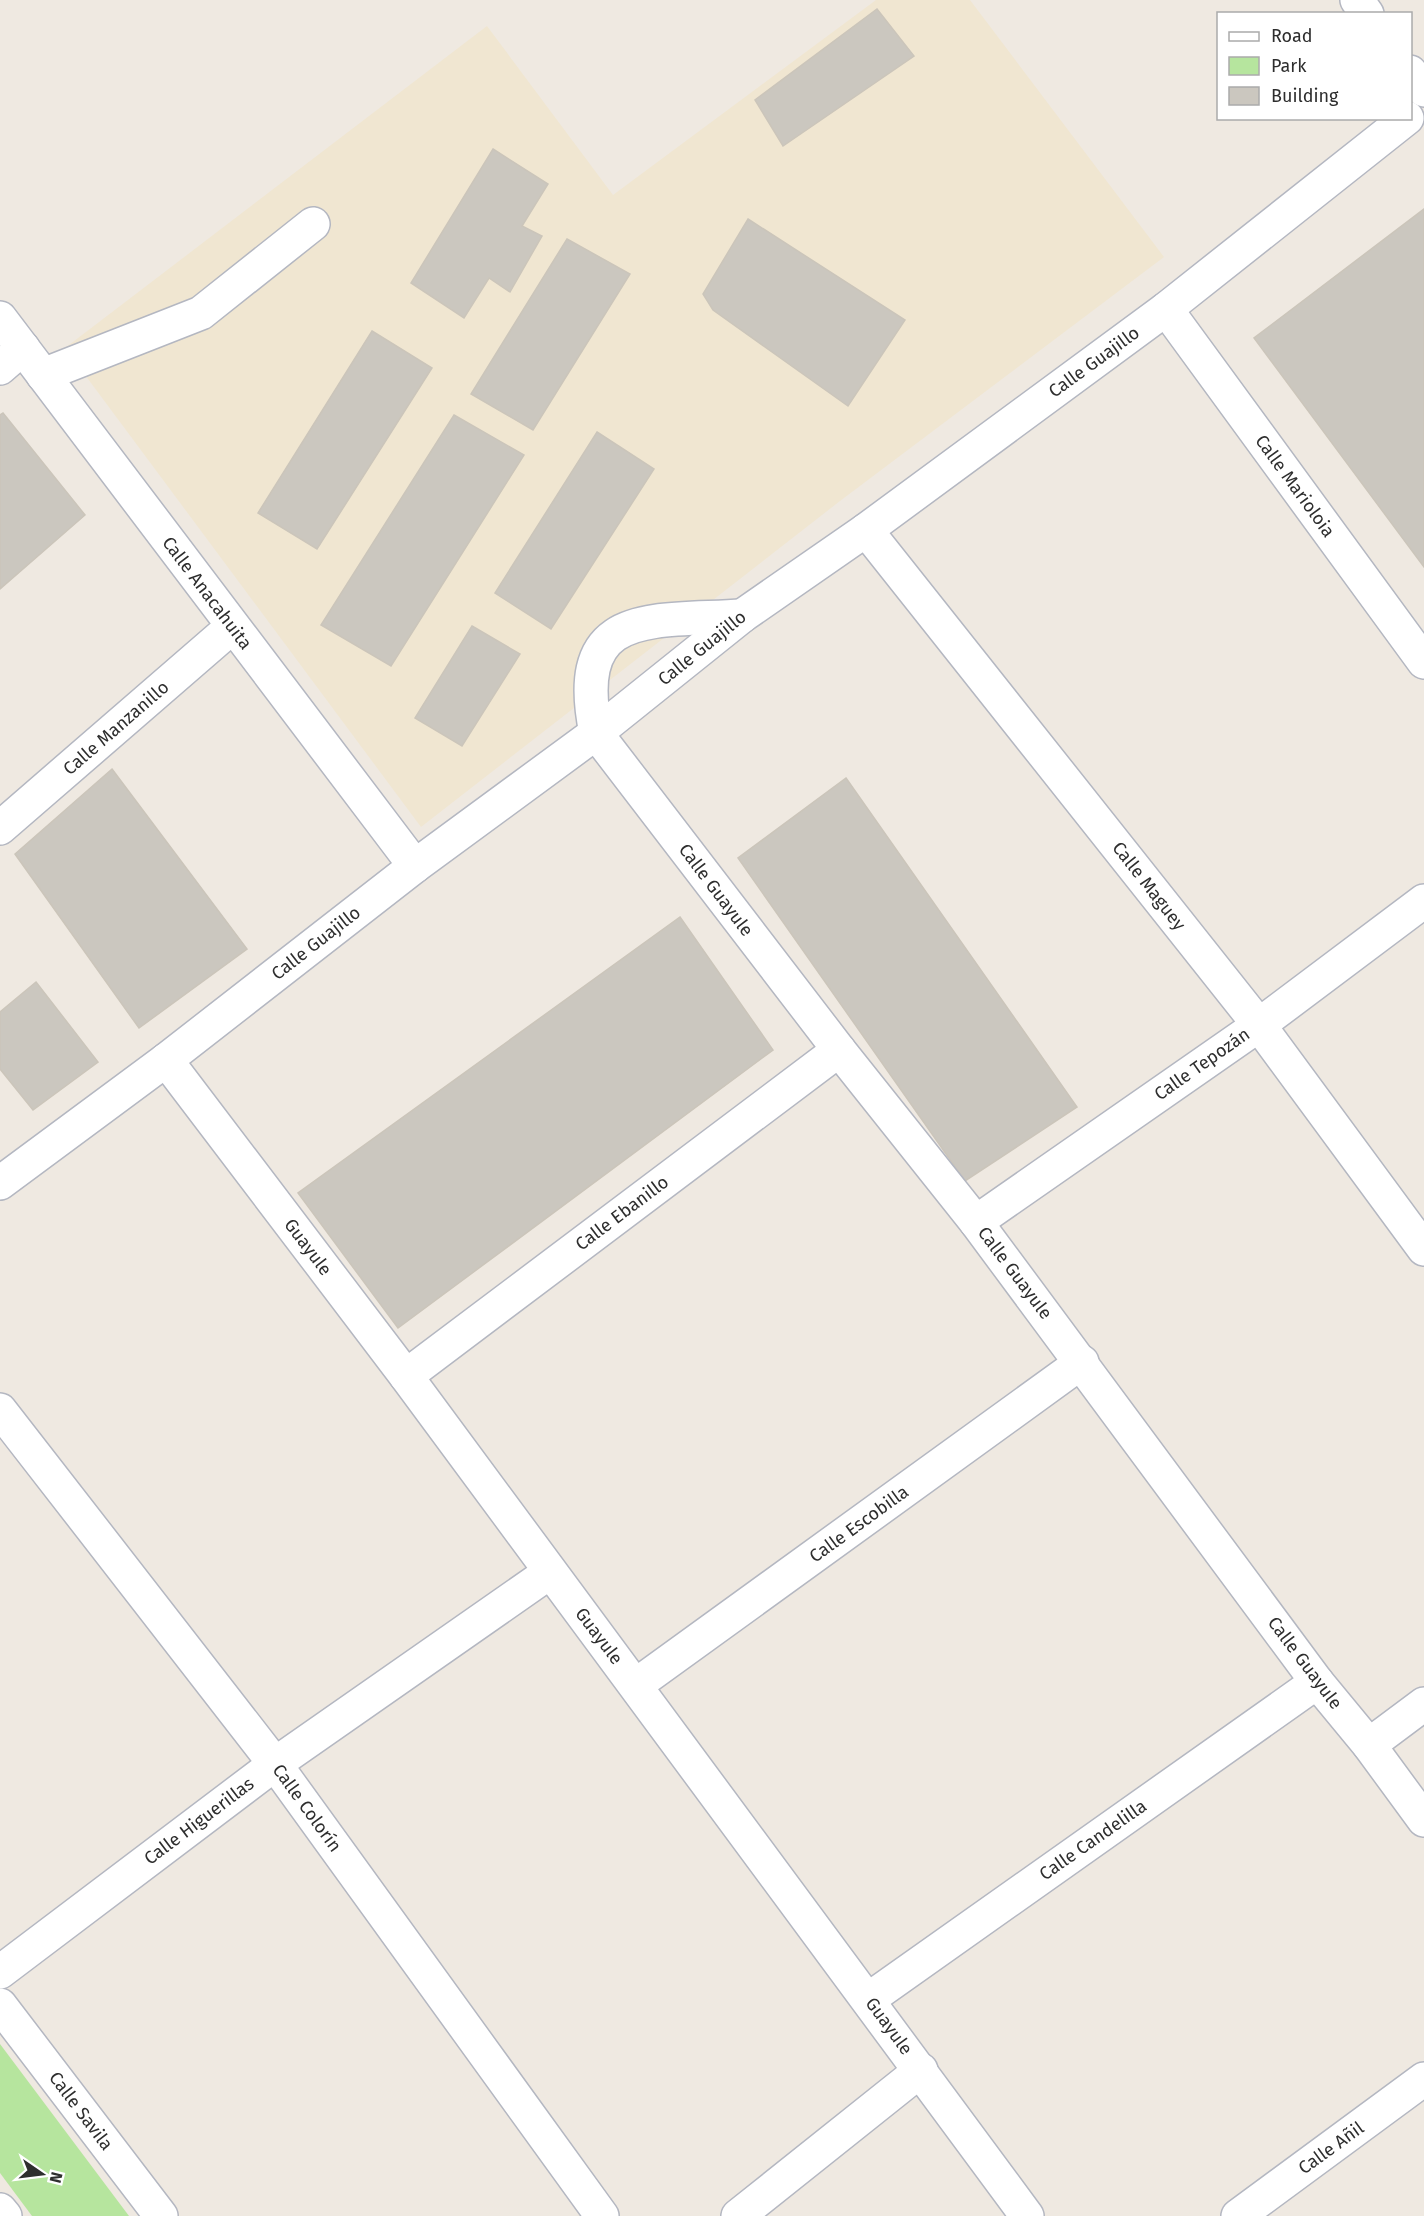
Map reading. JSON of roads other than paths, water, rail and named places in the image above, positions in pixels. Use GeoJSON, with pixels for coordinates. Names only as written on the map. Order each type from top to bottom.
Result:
{"type":"FeatureCollection","features":[{"type":"Feature","properties":{"kind":"street"},"geometry":{"type":"LineString","coordinates":[[1412,75],[1424,90]]}},
{"type":"Feature","properties":{"kind":"street","name":"Calle Guajillo"},"geometry":{"type":"LineString","coordinates":[[1412,115],[1424,105]]}},
{"type":"Feature","properties":{"kind":"street","name":"Calle Guajillo"},"geometry":{"type":"LineString","coordinates":[[0,1182],[166,1060],[415,866],[596,733],[742,616],[866,530],[1167,309],[1405,120]]}},
{"type":"Feature","properties":{"kind":"street"},"geometry":{"type":"LineString","coordinates":[[43,375],[201,313],[313,224]]}},
{"type":"Feature","properties":{"kind":"street","name":"Calle Marioloia"},"geometry":{"type":"LineString","coordinates":[[1167,309],[1424,663]]}},
{"type":"Feature","properties":{"kind":"street","name":"Calle Anacahuita"},"geometry":{"type":"LineString","coordinates":[[0,318],[11,358],[43,375],[415,866]]}},
{"type":"Feature","properties":{"kind":"street","name":"Calle Maguey"},"geometry":{"type":"LineString","coordinates":[[866,530],[1258,1024],[1424,1248]]}},
{"type":"Feature","properties":{"kind":"street"},"geometry":{"type":"LineString","coordinates":[[596,733],[589,700],[591,682],[594,663],[609,637],[635,624],[742,616]]}},
{"type":"Feature","properties":{"kind":"street","name":"Calle Manzanillo"},"geometry":{"type":"LineString","coordinates":[[0,828],[232,627]]}},
{"type":"Feature","properties":{"kind":"street","name":"Calle Guayule"},"geometry":{"type":"LineString","coordinates":[[596,733],[838,1050],[976,1222],[1317,1682],[1369,1745],[1424,1820]]}},
{"type":"Feature","properties":{"kind":"street","name":"Calle Tepozán"},"geometry":{"type":"LineString","coordinates":[[976,1222],[1258,1024],[1424,901]]}},
{"type":"Feature","properties":{"kind":"street","name":"Calle Ebanillo"},"geometry":{"type":"LineString","coordinates":[[406,1376],[838,1050]]}},
{"type":"Feature","properties":{"kind":"street","name":"Guayule"},"geometry":{"type":"LineString","coordinates":[[166,1060],[406,1376],[1028,2216]]}},
{"type":"Feature","properties":{"kind":"street","name":"Calle Escobilla"},"geometry":{"type":"LineString","coordinates":[[636,1685],[1082,1362]]}},
{"type":"Feature","properties":{"kind":"street","name":"Calle Colorín"},"geometry":{"type":"LineString","coordinates":[[0,1410],[275,1764],[602,2216]]}},
{"type":"Feature","properties":{"kind":"street","name":"Calle Higuerillas"},"geometry":{"type":"LineString","coordinates":[[0,1972],[275,1764],[550,1572]]}},
{"type":"Feature","properties":{"kind":"street","name":"Calle Candelilla"},"geometry":{"type":"LineString","coordinates":[[869,1999],[1317,1682]]}},
{"type":"Feature","properties":{"kind":"street"},"geometry":{"type":"LineString","coordinates":[[1369,1745],[1424,1704]]}},
{"type":"Feature","properties":{"kind":"street","name":"Calle Savila"},"geometry":{"type":"LineString","coordinates":[[0,2005],[161,2216]]}},
{"type":"Feature","properties":{"kind":"street"},"geometry":{"type":"LineString","coordinates":[[738,2216],[921,2070]]}},
{"type":"Feature","properties":{"kind":"street","name":"Calle Añil"},"geometry":{"type":"LineString","coordinates":[[1238,2216],[1424,2079]]}},
{"type":"Feature","properties":{"kind":"street"},"geometry":{"type":"LineString","coordinates":[[0,2210],[5,2216]]}}]}
